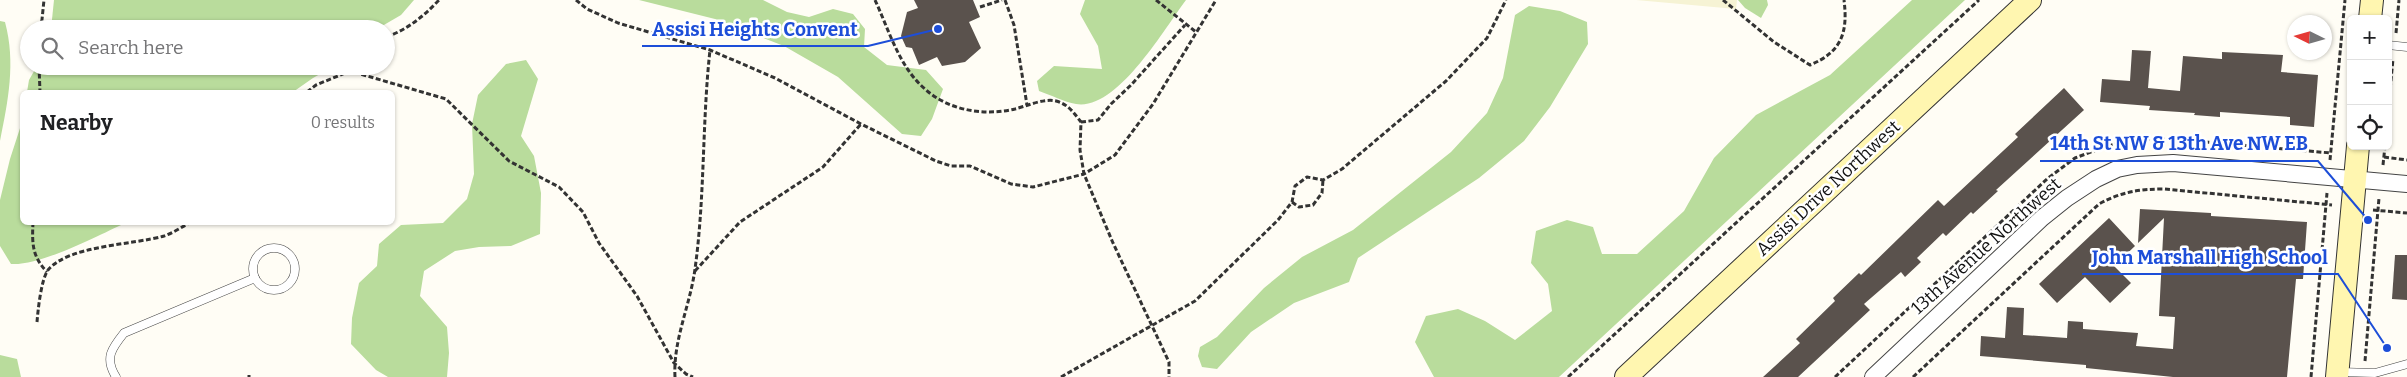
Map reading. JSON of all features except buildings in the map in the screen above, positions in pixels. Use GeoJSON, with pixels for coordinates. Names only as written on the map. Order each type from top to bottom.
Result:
{"type":"FeatureCollection","features":[{"type":"Feature","properties":{"kind":"main road","name":"Assisi Drive Northwest"},"geometry":{"type":"LineString","coordinates":[[1626,377],[2030,0]]}},
{"type":"Feature","properties":{"kind":"main road"},"geometry":{"type":"LineString","coordinates":[[2370,15],[2372,0]]}},
{"type":"Feature","properties":{"kind":"main road"},"geometry":{"type":"LineString","coordinates":[[2337,375],[2358,150]]}},
{"type":"Feature","properties":{"kind":"street","name":"13th Avenue Northwest"},"geometry":{"type":"LineString","coordinates":[[1873,377],[2042,218],[2096,179],[2117,169],[2137,165],[2172,163],[2407,184]]}},
{"type":"Feature","properties":{"kind":"lane"},"geometry":{"type":"LineString","coordinates":[[2392,46],[2407,47]]}},
{"type":"Feature","properties":{"kind":"lane"},"geometry":{"type":"LineString","coordinates":[[274,248],[287,253],[292,259],[294,272],[292,278],[283,288],[270,290],[264,288],[255,278],[253,264],[261,252],[274,248]]}},
{"type":"Feature","properties":{"kind":"lane"},"geometry":{"type":"LineString","coordinates":[[116,377],[109,366],[112,348],[124,333],[255,278]]}},
{"type":"Feature","properties":{"kind":"lane"},"geometry":{"type":"LineString","coordinates":[[2337,375],[2392,370],[2407,364]]}},
{"type":"Feature","properties":{"kind":"path"},"geometry":{"type":"LineString","coordinates":[[42,20],[44,0]]}},
{"type":"Feature","properties":{"kind":"path"},"geometry":{"type":"LineString","coordinates":[[395,34],[427,13],[439,0]]}},
{"type":"Feature","properties":{"kind":"path"},"geometry":{"type":"LineString","coordinates":[[576,0],[587,9],[618,23],[710,50],[775,78],[860,124],[936,161],[951,166],[970,166],[1011,184],[1033,187],[1084,174],[1115,155],[1153,104],[1216,0]]}},
{"type":"Feature","properties":{"kind":"path"},"geometry":{"type":"LineString","coordinates":[[875,0],[904,64],[925,90],[955,106],[982,113],[1014,109],[1054,100],[1068,106],[1081,122],[1080,150],[1084,174],[1168,362],[1168,377]]}},
{"type":"Feature","properties":{"kind":"path"},"geometry":{"type":"LineString","coordinates":[[980,7],[1003,0],[1014,25],[1027,105]]}},
{"type":"Feature","properties":{"kind":"path"},"geometry":{"type":"LineString","coordinates":[[1156,0],[1197,33]]}},
{"type":"Feature","properties":{"kind":"path"},"geometry":{"type":"LineString","coordinates":[[1061,377],[1195,301],[1278,220],[1292,202],[1295,186],[1307,177],[1323,180],[1342,169],[1446,80],[1487,38],[1506,0]]}},
{"type":"Feature","properties":{"kind":"path"},"geometry":{"type":"LineString","coordinates":[[1723,0],[1774,42],[1810,65],[1823,60],[1841,43],[1846,19],[1844,0]]}},
{"type":"Feature","properties":{"kind":"path"},"geometry":{"type":"LineString","coordinates":[[1568,377],[1979,0]]}},
{"type":"Feature","properties":{"kind":"path"},"geometry":{"type":"LineString","coordinates":[[2331,153],[2345,0]]}},
{"type":"Feature","properties":{"kind":"path"},"geometry":{"type":"LineString","coordinates":[[1081,122],[1098,120],[1185,25]]}},
{"type":"Feature","properties":{"kind":"path"},"geometry":{"type":"LineString","coordinates":[[674,377],[674,363],[681,322],[695,271],[702,199],[705,101],[710,50]]}},
{"type":"Feature","properties":{"kind":"path"},"geometry":{"type":"LineString","coordinates":[[39,75],[40,90]]}},
{"type":"Feature","properties":{"kind":"path"},"geometry":{"type":"LineString","coordinates":[[310,90],[337,75]]}},
{"type":"Feature","properties":{"kind":"path"},"geometry":{"type":"LineString","coordinates":[[369,75],[446,99],[509,161],[559,187],[583,212],[598,243],[638,296],[674,363],[692,377]]}},
{"type":"Feature","properties":{"kind":"path"},"geometry":{"type":"LineString","coordinates":[[695,271],[714,248],[740,222],[823,167],[860,124]]}},
{"type":"Feature","properties":{"kind":"path"},"geometry":{"type":"LineString","coordinates":[[2385,150],[2384,157],[2407,160]]}},
{"type":"Feature","properties":{"kind":"path"},"geometry":{"type":"LineString","coordinates":[[1292,202],[1300,207],[1313,205],[1322,193],[1323,180]]}},
{"type":"Feature","properties":{"kind":"path"},"geometry":{"type":"LineString","coordinates":[[1913,377],[2098,204],[2118,194],[2139,189],[2155,188],[2326,204],[2311,377]]}},
{"type":"Feature","properties":{"kind":"path"},"geometry":{"type":"LineString","coordinates":[[2364,374],[2377,210],[2407,213]]}},
{"type":"Feature","properties":{"kind":"path"},"geometry":{"type":"LineString","coordinates":[[33,225],[32,241],[36,261],[47,272]]}},
{"type":"Feature","properties":{"kind":"path"},"geometry":{"type":"LineString","coordinates":[[37,322],[39,304],[47,272],[60,259],[122,243],[165,236],[185,225]]}},
{"type":"Feature","properties":{"kind":"shaded area"},"geometry":{"type":"Polygon","coordinates":[[[1636,0],[1737,0],[1736,9],[1636,0]]]}},
{"type":"Feature","properties":{"kind":"green space"},"geometry":{"type":"Polygon","coordinates":[[[54,0],[414,0],[401,15],[392,20],[52,20],[54,0]]]}},
{"type":"Feature","properties":{"kind":"green space"},"geometry":{"type":"Polygon","coordinates":[[[639,0],[763,0],[787,12],[809,17],[833,9],[853,14],[865,29],[864,47],[887,65],[926,70],[943,89],[932,119],[921,136],[902,134],[838,77],[784,46],[715,19],[639,0]]]}},
{"type":"Feature","properties":{"kind":"green space"},"geometry":{"type":"Polygon","coordinates":[[[1085,0],[1186,0],[1138,66],[1123,82],[1107,95],[1092,103],[1076,104],[1039,91],[1037,81],[1054,66],[1102,69],[1098,46],[1080,14],[1085,0]]]}},
{"type":"Feature","properties":{"kind":"green space"},"geometry":{"type":"Polygon","coordinates":[[[1738,0],[1767,0],[1768,5],[1761,18],[1745,8],[1738,0]]]}},
{"type":"Feature","properties":{"kind":"green space"},"geometry":{"type":"Polygon","coordinates":[[[1912,0],[1965,0],[1559,377],[1434,377],[1415,342],[1426,316],[1458,309],[1485,321],[1515,340],[1552,311],[1548,284],[1531,263],[1536,231],[1567,220],[1593,227],[1602,254],[1637,254],[1684,211],[1714,158],[1756,115],[1830,75],[1912,0]]]}},
{"type":"Feature","properties":{"kind":"green space"},"geometry":{"type":"Polygon","coordinates":[[[1529,6],[1560,11],[1587,22],[1588,44],[1550,107],[1524,141],[1479,178],[1358,258],[1349,282],[1294,303],[1251,332],[1217,369],[1202,367],[1198,356],[1200,347],[1217,337],[1264,288],[1302,257],[1353,230],[1451,152],[1487,113],[1503,78],[1515,15],[1529,6]]]}},
{"type":"Feature","properties":{"kind":"green space"},"geometry":{"type":"Polygon","coordinates":[[[0,21],[5,22],[8,37],[10,82],[0,141],[0,21]]]}},
{"type":"Feature","properties":{"kind":"green space"},"geometry":{"type":"Polygon","coordinates":[[[526,60],[538,79],[521,136],[534,156],[541,193],[540,234],[511,246],[479,247],[455,251],[424,271],[420,296],[447,327],[449,353],[447,377],[388,377],[376,370],[351,344],[352,318],[359,283],[377,266],[379,244],[401,225],[443,223],[467,199],[474,174],[472,124],[478,95],[506,64],[526,60]]]}},
{"type":"Feature","properties":{"kind":"green space"},"geometry":{"type":"Polygon","coordinates":[[[32,75],[318,75],[296,90],[27,90],[32,75]]]}},
{"type":"Feature","properties":{"kind":"green space"},"geometry":{"type":"Polygon","coordinates":[[[20,128],[20,225],[121,225],[53,255],[23,263],[11,264],[0,246],[0,200],[20,128]]]}},
{"type":"Feature","properties":{"kind":"green space"},"geometry":{"type":"Polygon","coordinates":[[[0,355],[17,359],[21,377],[0,377],[0,355]]]}},
{"type":"Feature","properties":{"kind":"place","name":"Assisi Heights Convent"},"geometry":{"type":"Point","coordinates":[938,29]}},
{"type":"Feature","properties":{"kind":"place","name":"14th St NW & 13th Ave NW EB"},"geometry":{"type":"Point","coordinates":[2368,220]}},
{"type":"Feature","properties":{"kind":"place","name":"John Marshall High School"},"geometry":{"type":"Point","coordinates":[2387,348]}}]}
